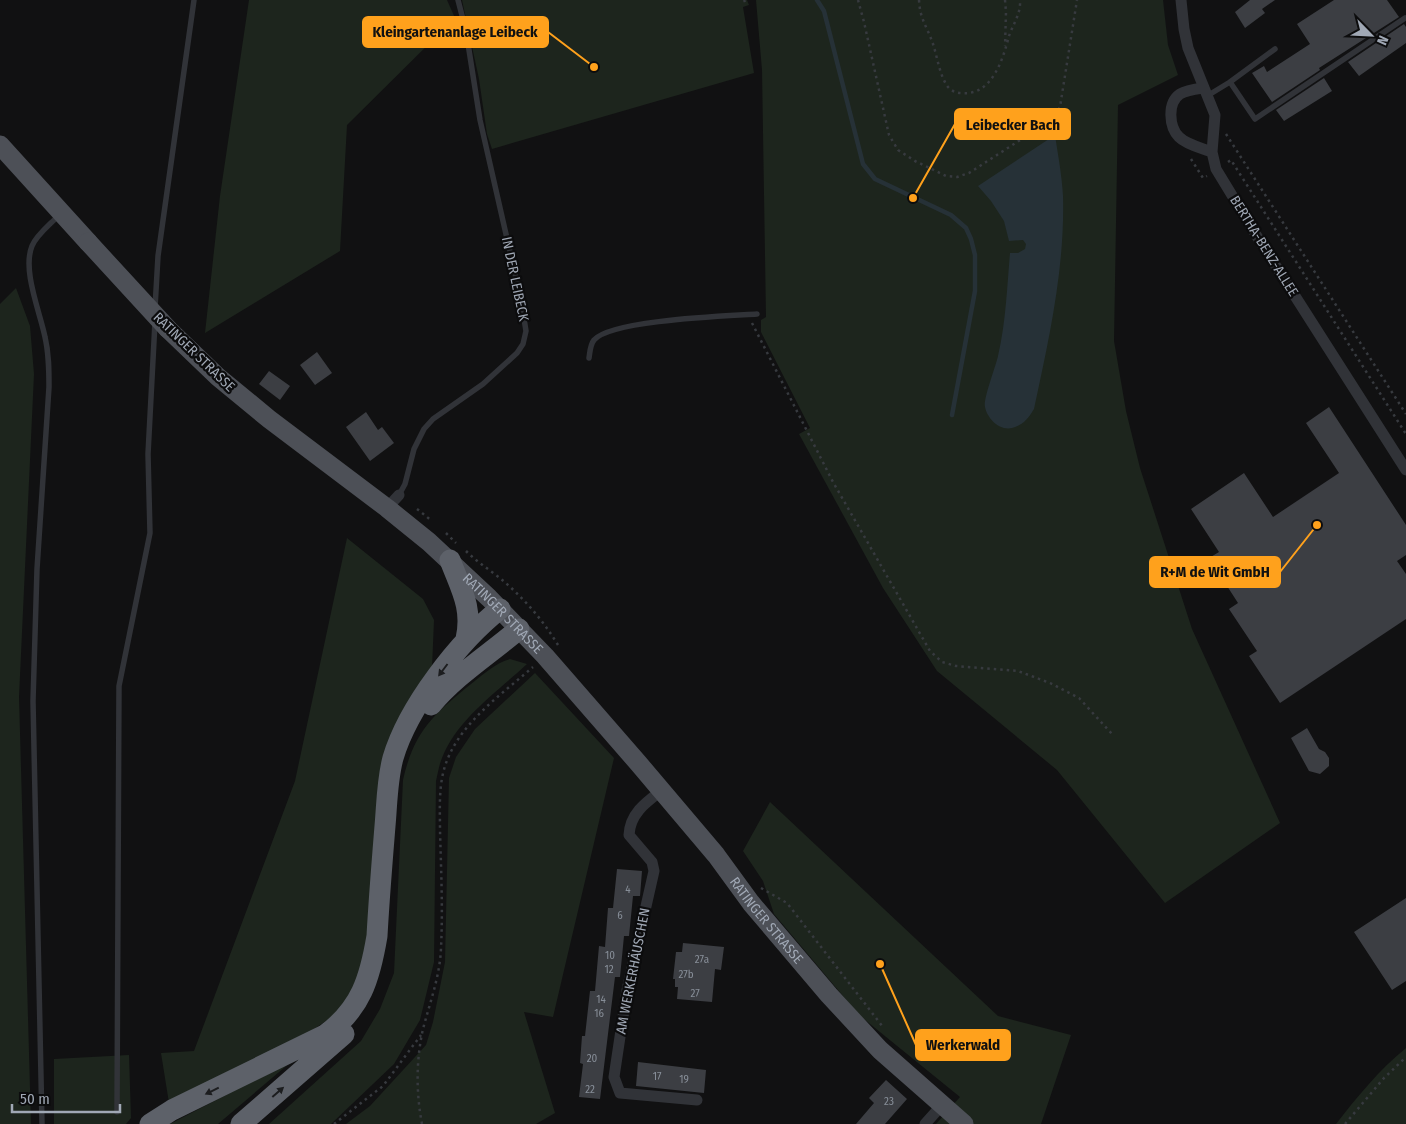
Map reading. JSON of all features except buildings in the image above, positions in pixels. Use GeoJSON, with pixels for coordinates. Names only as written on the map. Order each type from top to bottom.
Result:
{"type":"FeatureCollection","features":[{"type":"Feature","properties":{"kind":"highway"},"geometry":{"type":"LineString","coordinates":[[450,560],[467,602],[469,621],[466,639]]}},
{"type":"Feature","properties":{"kind":"highway"},"geometry":{"type":"LineString","coordinates":[[150,1124],[172,1110],[325,1035],[353,1008],[366,983],[373,960],[377,936],[388,788],[392,760],[401,734],[417,707],[466,639],[500,609]]}},
{"type":"Feature","properties":{"kind":"highway"},"geometry":{"type":"LineString","coordinates":[[241,1124],[340,1038],[365,1004],[373,988],[381,962],[397,777],[401,756],[420,718],[440,694],[519,629]]}},
{"type":"Feature","properties":{"kind":"main road","name":"RATINGER STRASSE"},"geometry":{"type":"LineString","coordinates":[[0,145],[168,329],[218,377],[261,413],[393,502],[519,629],[552,651],[661,791],[716,855],[751,903],[829,995],[880,1050],[964,1124]]}},
{"type":"Feature","properties":{"kind":"street","name":"BERTHA-BENZ-ALLEE"},"geometry":{"type":"LineString","coordinates":[[1181,0],[1188,48],[1215,116],[1212,152],[1216,169],[1406,470]]}},
{"type":"Feature","properties":{"kind":"street"},"geometry":{"type":"LineString","coordinates":[[1205,92],[1193,89],[1180,95],[1172,105],[1170,117],[1174,131],[1180,139],[1212,152]]}},
{"type":"Feature","properties":{"kind":"street","name":"AM WERKERHÄUSCHEN"},"geometry":{"type":"LineString","coordinates":[[661,791],[643,805],[633,817],[630,826],[629,835],[652,862],[654,871],[627,990],[614,1077],[620,1094],[697,1100]]}},
{"type":"Feature","properties":{"kind":"street"},"geometry":{"type":"LineString","coordinates":[[924,1124],[942,1105]]}},
{"type":"Feature","properties":{"kind":"lane"},"geometry":{"type":"LineString","coordinates":[[117,1112],[119,686],[150,532],[148,454],[158,256],[194,0]]}},
{"type":"Feature","properties":{"kind":"lane","name":"IN DER LEIBECK"},"geometry":{"type":"LineString","coordinates":[[393,502],[404,484],[418,438],[424,429],[433,419],[483,384],[517,353],[523,344],[526,331],[521,300],[480,120],[466,31],[458,0]]}},
{"type":"Feature","properties":{"kind":"lane"},"geometry":{"type":"LineString","coordinates":[[1230,82],[1255,119],[1405,18]]}},
{"type":"Feature","properties":{"kind":"lane"},"geometry":{"type":"LineString","coordinates":[[1205,92],[1230,82],[1275,49]]}},
{"type":"Feature","properties":{"kind":"lane"},"geometry":{"type":"LineString","coordinates":[[42,1124],[33,701],[37,569],[49,387],[45,338],[31,277],[30,260],[32,247],[38,237],[61,213]]}},
{"type":"Feature","properties":{"kind":"lane"},"geometry":{"type":"LineString","coordinates":[[589,358],[590,345],[594,339],[612,330],[688,319],[757,314]]}},
{"type":"Feature","properties":{"kind":"path"},"geometry":{"type":"LineString","coordinates":[[858,0],[889,136],[898,150],[915,161],[946,176],[956,177],[969,173],[1045,124],[1054,116],[1060,107],[1064,89],[1077,0]]}},
{"type":"Feature","properties":{"kind":"path"},"geometry":{"type":"LineString","coordinates":[[919,0],[920,16],[930,36],[946,84],[955,92],[972,93],[994,76],[1005,54],[1011,30],[1020,12],[1020,0]]}},
{"type":"Feature","properties":{"kind":"path"},"geometry":{"type":"LineString","coordinates":[[1005,0],[1005,54]]}},
{"type":"Feature","properties":{"kind":"path"},"geometry":{"type":"LineString","coordinates":[[1215,116],[1406,414]]}},
{"type":"Feature","properties":{"kind":"path"},"geometry":{"type":"LineString","coordinates":[[748,315],[833,482],[930,651],[942,662],[956,666],[1018,671],[1050,683],[1079,698],[1112,734]]}},
{"type":"Feature","properties":{"kind":"path"},"geometry":{"type":"LineString","coordinates":[[422,1124],[419,1108],[418,1077],[423,1032],[440,960],[441,785],[447,761],[453,747],[463,732],[488,707],[552,651]]}},
{"type":"Feature","properties":{"kind":"path"},"geometry":{"type":"LineString","coordinates":[[334,1124],[383,1086],[423,1032]]}},
{"type":"Feature","properties":{"kind":"path"},"geometry":{"type":"LineString","coordinates":[[1345,1124],[1384,1078],[1406,1057]]}},
{"type":"Feature","properties":{"kind":"shaded area"},"geometry":{"type":"Polygon","coordinates":[[[249,0],[447,0],[455,18],[347,125],[340,251],[205,333],[220,196],[249,0]]]}},
{"type":"Feature","properties":{"kind":"shaded area"},"geometry":{"type":"Polygon","coordinates":[[[462,0],[747,0],[749,5],[743,7],[754,73],[492,149],[487,134],[479,79],[462,0]]]}},
{"type":"Feature","properties":{"kind":"shaded area"},"geometry":{"type":"Polygon","coordinates":[[[756,0],[1163,0],[1168,45],[1178,75],[1118,105],[1114,341],[1126,411],[1140,468],[1192,629],[1280,823],[1165,903],[1057,770],[937,671],[883,588],[799,434],[810,428],[761,332],[761,320],[766,317],[762,70],[756,0]]]}},
{"type":"Feature","properties":{"kind":"shaded area"},"geometry":{"type":"Polygon","coordinates":[[[1055,135],[1061,173],[1063,223],[1055,303],[1034,409],[1027,419],[1016,427],[1003,428],[991,419],[986,411],[985,403],[1001,343],[1010,253],[1018,253],[1025,249],[1026,244],[1023,240],[1009,241],[1004,221],[978,186],[1055,135]]]}},
{"type":"Feature","properties":{"kind":"shaded area"},"geometry":{"type":"Polygon","coordinates":[[[16,288],[30,326],[34,374],[19,697],[31,1124],[0,1124],[0,304],[16,288]]]}},
{"type":"Feature","properties":{"kind":"shaded area"},"geometry":{"type":"Polygon","coordinates":[[[347,538],[423,599],[434,620],[432,668],[398,721],[364,967],[343,1005],[329,1019],[278,1053],[169,1103],[161,1053],[194,1051],[295,781],[347,538]]]}},
{"type":"Feature","properties":{"kind":"shaded area"},"geometry":{"type":"Polygon","coordinates":[[[510,659],[527,664],[479,707],[457,731],[439,766],[436,781],[434,962],[420,1020],[394,1064],[331,1124],[269,1124],[361,1041],[380,1009],[394,973],[403,780],[413,749],[427,725],[446,705],[485,673],[510,659]]]}},
{"type":"Feature","properties":{"kind":"shaded area"},"geometry":{"type":"Polygon","coordinates":[[[535,673],[614,758],[553,1017],[524,1012],[555,1113],[536,1124],[346,1124],[370,1106],[426,1045],[433,1022],[445,962],[449,778],[456,757],[475,729],[535,673]]]}},
{"type":"Feature","properties":{"kind":"shaded area"},"geometry":{"type":"Polygon","coordinates":[[[770,802],[998,1016],[1071,1035],[1041,1124],[936,1124],[960,1097],[859,1015],[774,914],[763,881],[743,851],[770,802]]]}},
{"type":"Feature","properties":{"kind":"shaded area"},"geometry":{"type":"Polygon","coordinates":[[[1406,1048],[1406,1124],[1336,1124],[1360,1094],[1406,1048]]]}},
{"type":"Feature","properties":{"kind":"shaded area"},"geometry":{"type":"Polygon","coordinates":[[[129,1055],[131,1118],[126,1124],[54,1124],[54,1059],[129,1055]]]}},
{"type":"Feature","properties":{"kind":"shaded area"},"geometry":{"type":"Polygon","coordinates":[[[292,1061],[218,1124],[170,1124],[292,1061]]]}},
{"type":"Feature","properties":{"kind":"waterway"},"geometry":{"type":"LineString","coordinates":[[817,0],[824,11],[863,164],[875,179],[951,215],[966,228],[971,239],[975,255],[975,291],[952,415]]}},
{"type":"Feature","properties":{"kind":"place","name":"Kleingartenanlage Leibeck"},"geometry":{"type":"Point","coordinates":[594,67]}},
{"type":"Feature","properties":{"kind":"place","name":"Leibecker Bach"},"geometry":{"type":"Point","coordinates":[913,198]}},
{"type":"Feature","properties":{"kind":"place","name":"R+M de Wit GmbH"},"geometry":{"type":"Point","coordinates":[1317,525]}},
{"type":"Feature","properties":{"kind":"place","name":"Werkerwald"},"geometry":{"type":"Point","coordinates":[880,964]}}]}
